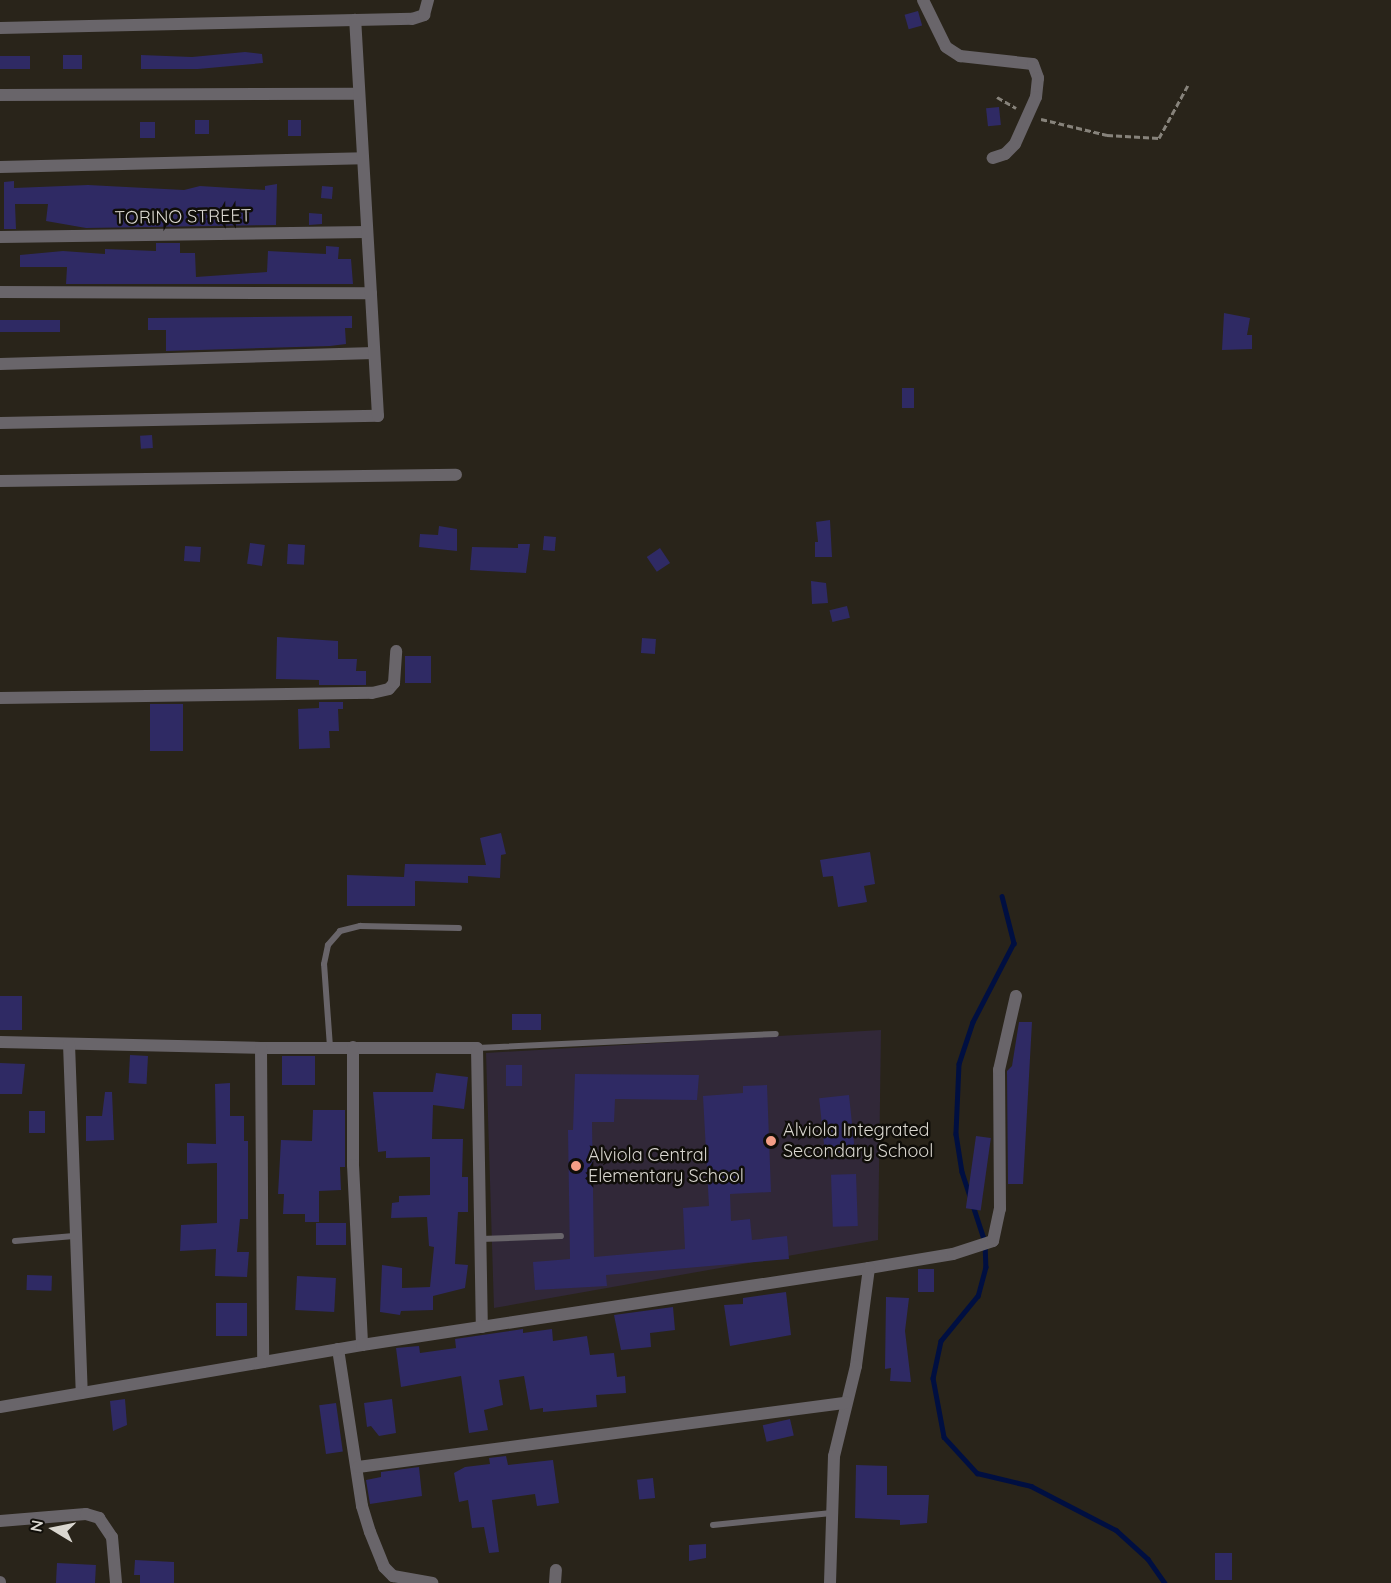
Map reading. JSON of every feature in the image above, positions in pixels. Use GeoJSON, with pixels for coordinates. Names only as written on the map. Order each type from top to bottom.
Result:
{"type":"FeatureCollection","features":[{"type":"Feature","properties":{"kind":"street"},"geometry":{"type":"LineString","coordinates":[[0,28],[419,18],[427,10],[428,0]]}},
{"type":"Feature","properties":{"kind":"street"},"geometry":{"type":"LineString","coordinates":[[923,0],[946,47],[960,56],[1033,64],[1038,78],[1036,97],[1015,144],[1005,154],[993,158]]}},
{"type":"Feature","properties":{"kind":"street"},"geometry":{"type":"LineString","coordinates":[[0,423],[378,416],[355,20]]}},
{"type":"Feature","properties":{"kind":"street"},"geometry":{"type":"LineString","coordinates":[[0,94],[359,94]]}},
{"type":"Feature","properties":{"kind":"street"},"geometry":{"type":"LineString","coordinates":[[0,166],[363,158]]}},
{"type":"Feature","properties":{"kind":"street","name":"TORINO STREET"},"geometry":{"type":"LineString","coordinates":[[0,237],[367,232]]}},
{"type":"Feature","properties":{"kind":"street"},"geometry":{"type":"LineString","coordinates":[[0,292],[371,292]]}},
{"type":"Feature","properties":{"kind":"street"},"geometry":{"type":"LineString","coordinates":[[0,363],[374,353]]}},
{"type":"Feature","properties":{"kind":"street"},"geometry":{"type":"LineString","coordinates":[[0,481],[456,475]]}},
{"type":"Feature","properties":{"kind":"street"},"geometry":{"type":"LineString","coordinates":[[0,698],[372,693],[389,689],[394,683],[396,651]]}},
{"type":"Feature","properties":{"kind":"street"},"geometry":{"type":"LineString","coordinates":[[0,1407],[362,1345],[953,1254],[993,1241],[1000,1209],[999,1070],[1016,996]]}},
{"type":"Feature","properties":{"kind":"street"},"geometry":{"type":"LineString","coordinates":[[0,1042],[261,1048],[477,1048],[482,1327]]}},
{"type":"Feature","properties":{"kind":"street"},"geometry":{"type":"LineString","coordinates":[[69,1044],[74,1236],[82,1393]]}},
{"type":"Feature","properties":{"kind":"street"},"geometry":{"type":"LineString","coordinates":[[353,1047],[353,1165],[362,1345]]}},
{"type":"Feature","properties":{"kind":"street"},"geometry":{"type":"LineString","coordinates":[[261,1048],[263,1362]]}},
{"type":"Feature","properties":{"kind":"street"},"geometry":{"type":"LineString","coordinates":[[830,1583],[834,1456],[856,1366],[869,1268]]}},
{"type":"Feature","properties":{"kind":"street"},"geometry":{"type":"LineString","coordinates":[[338,1349],[358,1467],[362,1506],[384,1567],[406,1580],[432,1583]]}},
{"type":"Feature","properties":{"kind":"street"},"geometry":{"type":"LineString","coordinates":[[358,1467],[846,1403]]}},
{"type":"Feature","properties":{"kind":"street"},"geometry":{"type":"LineString","coordinates":[[0,1521],[86,1514],[99,1518],[112,1537],[116,1583]]}},
{"type":"Feature","properties":{"kind":"street"},"geometry":{"type":"LineString","coordinates":[[555,1583],[556,1570]]}},
{"type":"Feature","properties":{"kind":"lane"},"geometry":{"type":"LineString","coordinates":[[330,1047],[324,964],[328,945],[340,932],[360,926],[459,928]]}},
{"type":"Feature","properties":{"kind":"lane"},"geometry":{"type":"LineString","coordinates":[[477,1048],[777,1034]]}},
{"type":"Feature","properties":{"kind":"lane"},"geometry":{"type":"LineString","coordinates":[[15,1241],[74,1236]]}},
{"type":"Feature","properties":{"kind":"lane"},"geometry":{"type":"LineString","coordinates":[[480,1239],[561,1236]]}},
{"type":"Feature","properties":{"kind":"lane"},"geometry":{"type":"LineString","coordinates":[[713,1525],[831,1513]]}},
{"type":"Feature","properties":{"kind":"path"},"geometry":{"type":"LineString","coordinates":[[997,97],[1027,115],[1107,135],[1159,138],[1188,85]]}},
{"type":"Feature","properties":{"kind":"shaded area"},"geometry":{"type":"Polygon","coordinates":[[[881,1030],[878,1240],[494,1308],[486,1053],[881,1030]]]}},
{"type":"Feature","properties":{"kind":"building"},"geometry":{"type":"Polygon","coordinates":[[[918,11],[922,25],[909,29],[905,15],[918,11]]]}},
{"type":"Feature","properties":{"kind":"building"},"geometry":{"type":"Polygon","coordinates":[[[245,52],[262,54],[263,63],[198,69],[141,69],[141,55],[192,57],[245,52]]]}},
{"type":"Feature","properties":{"kind":"building"},"geometry":{"type":"Polygon","coordinates":[[[63,55],[82,55],[82,69],[63,69],[63,55]]]}},
{"type":"Feature","properties":{"kind":"building"},"geometry":{"type":"Polygon","coordinates":[[[0,56],[30,56],[30,69],[0,69],[0,56]]]}},
{"type":"Feature","properties":{"kind":"building"},"geometry":{"type":"Polygon","coordinates":[[[999,107],[1001,125],[988,126],[986,108],[999,107]]]}},
{"type":"Feature","properties":{"kind":"building"},"geometry":{"type":"Polygon","coordinates":[[[195,120],[209,120],[209,134],[195,134],[195,120]]]}},
{"type":"Feature","properties":{"kind":"building"},"geometry":{"type":"Polygon","coordinates":[[[288,120],[301,120],[301,136],[288,136],[288,120]]]}},
{"type":"Feature","properties":{"kind":"building"},"geometry":{"type":"Polygon","coordinates":[[[140,122],[155,122],[155,138],[140,138],[140,122]]]}},
{"type":"Feature","properties":{"kind":"building"},"geometry":{"type":"Polygon","coordinates":[[[14,181],[14,188],[88,185],[184,190],[200,186],[265,190],[265,186],[277,184],[276,225],[86,228],[46,221],[48,204],[15,204],[16,229],[4,229],[4,182],[14,181]]]}},
{"type":"Feature","properties":{"kind":"building"},"geometry":{"type":"Polygon","coordinates":[[[322,186],[333,187],[332,199],[321,198],[322,186]]]}},
{"type":"Feature","properties":{"kind":"building"},"geometry":{"type":"Polygon","coordinates":[[[309,213],[322,214],[322,224],[309,225],[309,213]]]}},
{"type":"Feature","properties":{"kind":"building"},"geometry":{"type":"Polygon","coordinates":[[[156,243],[180,243],[180,253],[195,253],[196,277],[267,272],[268,251],[326,254],[326,246],[339,247],[338,259],[351,259],[353,284],[66,284],[67,267],[20,267],[20,255],[63,251],[105,254],[105,249],[156,251],[156,243]]]}},
{"type":"Feature","properties":{"kind":"building"},"geometry":{"type":"Polygon","coordinates":[[[1224,313],[1250,318],[1247,335],[1252,335],[1252,349],[1222,350],[1224,313]]]}},
{"type":"Feature","properties":{"kind":"building"},"geometry":{"type":"Polygon","coordinates":[[[352,316],[352,328],[345,328],[346,344],[330,346],[166,351],[166,330],[148,330],[148,318],[352,316]]]}},
{"type":"Feature","properties":{"kind":"building"},"geometry":{"type":"Polygon","coordinates":[[[0,320],[60,320],[60,332],[0,332],[0,320]]]}},
{"type":"Feature","properties":{"kind":"building"},"geometry":{"type":"Polygon","coordinates":[[[902,388],[914,388],[914,408],[902,408],[902,388]]]}},
{"type":"Feature","properties":{"kind":"building"},"geometry":{"type":"Polygon","coordinates":[[[152,435],[153,448],[141,449],[140,436],[152,435]]]}},
{"type":"Feature","properties":{"kind":"building"},"geometry":{"type":"Polygon","coordinates":[[[830,520],[832,557],[815,557],[815,542],[818,542],[816,522],[830,520]]]}},
{"type":"Feature","properties":{"kind":"building"},"geometry":{"type":"Polygon","coordinates":[[[439,526],[457,529],[457,551],[419,547],[420,534],[438,535],[439,526]]]}},
{"type":"Feature","properties":{"kind":"building"},"geometry":{"type":"Polygon","coordinates":[[[544,536],[556,537],[555,551],[543,550],[544,536]]]}},
{"type":"Feature","properties":{"kind":"building"},"geometry":{"type":"Polygon","coordinates":[[[250,543],[265,545],[262,566],[247,564],[250,543]]]}},
{"type":"Feature","properties":{"kind":"building"},"geometry":{"type":"Polygon","coordinates":[[[288,544],[305,545],[304,565],[287,564],[288,544]]]}},
{"type":"Feature","properties":{"kind":"building"},"geometry":{"type":"Polygon","coordinates":[[[518,544],[530,544],[526,573],[470,570],[472,547],[518,548],[518,544]]]}},
{"type":"Feature","properties":{"kind":"building"},"geometry":{"type":"Polygon","coordinates":[[[185,546],[201,547],[200,562],[184,561],[185,546]]]}},
{"type":"Feature","properties":{"kind":"building"},"geometry":{"type":"Polygon","coordinates":[[[660,548],[670,563],[657,572],[647,557],[660,548]]]}},
{"type":"Feature","properties":{"kind":"building"},"geometry":{"type":"Polygon","coordinates":[[[811,581],[826,583],[828,603],[812,604],[811,581]]]}},
{"type":"Feature","properties":{"kind":"building"},"geometry":{"type":"Polygon","coordinates":[[[847,606],[850,618],[832,622],[830,610],[847,606]]]}},
{"type":"Feature","properties":{"kind":"building"},"geometry":{"type":"Polygon","coordinates":[[[277,637],[338,641],[338,659],[357,659],[356,671],[366,671],[366,685],[319,685],[319,680],[276,679],[277,637]]]}},
{"type":"Feature","properties":{"kind":"building"},"geometry":{"type":"Polygon","coordinates":[[[642,638],[656,639],[655,654],[641,653],[642,638]]]}},
{"type":"Feature","properties":{"kind":"building"},"geometry":{"type":"Polygon","coordinates":[[[405,656],[431,656],[431,683],[405,683],[405,656]]]}},
{"type":"Feature","properties":{"kind":"building"},"geometry":{"type":"Polygon","coordinates":[[[319,702],[343,702],[343,709],[338,709],[339,731],[329,731],[330,748],[299,749],[298,709],[319,708],[319,702]]]}},
{"type":"Feature","properties":{"kind":"building"},"geometry":{"type":"Polygon","coordinates":[[[150,704],[183,704],[183,751],[150,751],[150,704]]]}},
{"type":"Feature","properties":{"kind":"building"},"geometry":{"type":"Polygon","coordinates":[[[501,833],[506,854],[501,855],[500,878],[468,876],[468,883],[415,881],[415,906],[347,906],[347,875],[404,877],[405,864],[486,865],[480,838],[501,833]]]}},
{"type":"Feature","properties":{"kind":"building"},"geometry":{"type":"Polygon","coordinates":[[[870,852],[875,884],[864,886],[867,902],[838,907],[833,876],[823,877],[820,860],[870,852]]]}},
{"type":"Feature","properties":{"kind":"building"},"geometry":{"type":"Polygon","coordinates":[[[0,996],[22,996],[22,1030],[0,1030],[0,996]]]}},
{"type":"Feature","properties":{"kind":"building"},"geometry":{"type":"Polygon","coordinates":[[[512,1014],[541,1014],[541,1030],[512,1030],[512,1014]]]}},
{"type":"Feature","properties":{"kind":"building"},"geometry":{"type":"Polygon","coordinates":[[[1019,1022],[1032,1022],[1023,1184],[1008,1184],[1007,1071],[1012,1066],[1019,1022]]]}},
{"type":"Feature","properties":{"kind":"building"},"geometry":{"type":"Polygon","coordinates":[[[130,1055],[148,1056],[147,1084],[129,1083],[130,1055]]]}},
{"type":"Feature","properties":{"kind":"building"},"geometry":{"type":"Polygon","coordinates":[[[282,1056],[315,1056],[315,1085],[282,1085],[282,1056]]]}},
{"type":"Feature","properties":{"kind":"building"},"geometry":{"type":"Polygon","coordinates":[[[0,1063],[25,1064],[22,1094],[0,1094],[0,1063]]]}},
{"type":"Feature","properties":{"kind":"building"},"geometry":{"type":"Polygon","coordinates":[[[506,1065],[522,1065],[522,1086],[506,1086],[506,1065]]]}},
{"type":"Feature","properties":{"kind":"building"},"geometry":{"type":"Polygon","coordinates":[[[436,1073],[468,1077],[464,1109],[433,1105],[432,1139],[463,1139],[462,1177],[468,1177],[468,1212],[458,1212],[455,1264],[468,1265],[465,1288],[433,1296],[433,1310],[401,1311],[400,1315],[380,1312],[382,1265],[402,1268],[402,1288],[430,1287],[434,1247],[429,1246],[427,1217],[391,1218],[392,1203],[399,1202],[399,1196],[430,1195],[430,1157],[386,1158],[386,1151],[378,1152],[373,1092],[433,1092],[436,1073]]]}},
{"type":"Feature","properties":{"kind":"building"},"geometry":{"type":"Polygon","coordinates":[[[575,1074],[699,1075],[697,1100],[615,1099],[614,1122],[592,1122],[594,1257],[685,1249],[683,1208],[709,1206],[703,1096],[743,1093],[743,1086],[767,1085],[771,1192],[730,1194],[731,1221],[750,1219],[752,1240],[787,1236],[789,1259],[606,1275],[607,1286],[535,1290],[533,1262],[570,1259],[568,1130],[573,1130],[575,1074]]]}},
{"type":"Feature","properties":{"kind":"building"},"geometry":{"type":"Polygon","coordinates":[[[230,1083],[230,1116],[244,1116],[244,1141],[248,1141],[248,1219],[240,1219],[237,1252],[249,1252],[247,1277],[215,1276],[216,1249],[180,1251],[181,1225],[217,1223],[217,1163],[187,1164],[187,1143],[216,1144],[215,1084],[230,1083]]]}},
{"type":"Feature","properties":{"kind":"building"},"geometry":{"type":"Polygon","coordinates":[[[105,1092],[112,1092],[114,1140],[86,1141],[86,1116],[102,1116],[105,1092]]]}},
{"type":"Feature","properties":{"kind":"building"},"geometry":{"type":"Polygon","coordinates":[[[849,1095],[855,1151],[825,1154],[819,1098],[849,1095]]]}},
{"type":"Feature","properties":{"kind":"building"},"geometry":{"type":"Polygon","coordinates":[[[313,1110],[345,1110],[345,1167],[340,1167],[341,1190],[319,1191],[319,1222],[305,1222],[305,1214],[283,1214],[284,1194],[278,1194],[281,1140],[312,1141],[313,1110]]]}},
{"type":"Feature","properties":{"kind":"building"},"geometry":{"type":"Polygon","coordinates":[[[29,1111],[45,1111],[45,1133],[29,1133],[29,1111]]]}},
{"type":"Feature","properties":{"kind":"building"},"geometry":{"type":"Polygon","coordinates":[[[976,1136],[991,1138],[981,1210],[966,1208],[976,1136]]]}},
{"type":"Feature","properties":{"kind":"building"},"geometry":{"type":"Polygon","coordinates":[[[856,1174],[858,1226],[833,1227],[831,1175],[856,1174]]]}},
{"type":"Feature","properties":{"kind":"building"},"geometry":{"type":"Polygon","coordinates":[[[316,1223],[346,1223],[346,1245],[316,1245],[316,1223]]]}},
{"type":"Feature","properties":{"kind":"building"},"geometry":{"type":"Polygon","coordinates":[[[918,1269],[934,1269],[934,1292],[918,1292],[918,1269]]]}},
{"type":"Feature","properties":{"kind":"building"},"geometry":{"type":"Polygon","coordinates":[[[27,1275],[52,1276],[51,1291],[26,1290],[27,1275]]]}},
{"type":"Feature","properties":{"kind":"building"},"geometry":{"type":"Polygon","coordinates":[[[297,1276],[336,1278],[334,1312],[295,1310],[297,1276]]]}},
{"type":"Feature","properties":{"kind":"building"},"geometry":{"type":"Polygon","coordinates":[[[786,1292],[791,1335],[730,1346],[724,1305],[743,1304],[743,1298],[786,1292]]]}},
{"type":"Feature","properties":{"kind":"building"},"geometry":{"type":"Polygon","coordinates":[[[886,1297],[909,1298],[905,1331],[911,1382],[890,1381],[891,1368],[885,1369],[886,1297]]]}},
{"type":"Feature","properties":{"kind":"building"},"geometry":{"type":"Polygon","coordinates":[[[216,1303],[247,1303],[247,1336],[216,1336],[216,1303]]]}},
{"type":"Feature","properties":{"kind":"building"},"geometry":{"type":"Polygon","coordinates":[[[673,1307],[675,1330],[650,1333],[651,1347],[621,1350],[614,1315],[673,1307]]]}},
{"type":"Feature","properties":{"kind":"building"},"geometry":{"type":"Polygon","coordinates":[[[523,1329],[523,1333],[552,1329],[553,1341],[587,1336],[590,1355],[614,1353],[617,1377],[625,1376],[626,1393],[596,1395],[597,1407],[543,1412],[543,1408],[530,1410],[524,1376],[499,1380],[503,1405],[484,1410],[488,1430],[469,1433],[461,1376],[401,1387],[396,1348],[419,1346],[420,1353],[456,1348],[455,1339],[523,1329]]]}},
{"type":"Feature","properties":{"kind":"building"},"geometry":{"type":"Polygon","coordinates":[[[125,1399],[127,1425],[113,1431],[110,1401],[125,1399]]]}},
{"type":"Feature","properties":{"kind":"building"},"geometry":{"type":"Polygon","coordinates":[[[392,1399],[396,1433],[379,1436],[371,1426],[367,1427],[364,1403],[392,1399]]]}},
{"type":"Feature","properties":{"kind":"building"},"geometry":{"type":"Polygon","coordinates":[[[336,1403],[343,1452],[326,1454],[319,1405],[336,1403]]]}},
{"type":"Feature","properties":{"kind":"building"},"geometry":{"type":"Polygon","coordinates":[[[790,1419],[794,1436],[767,1442],[763,1425],[790,1419]]]}},
{"type":"Feature","properties":{"kind":"building"},"geometry":{"type":"Polygon","coordinates":[[[506,1456],[508,1465],[553,1460],[559,1503],[537,1506],[535,1494],[492,1500],[499,1552],[489,1553],[484,1527],[472,1528],[468,1500],[459,1502],[454,1473],[465,1467],[490,1464],[489,1458],[506,1456]]]}},
{"type":"Feature","properties":{"kind":"building"},"geometry":{"type":"Polygon","coordinates":[[[856,1465],[887,1466],[887,1495],[929,1495],[927,1523],[900,1525],[900,1520],[855,1518],[856,1465]]]}},
{"type":"Feature","properties":{"kind":"building"},"geometry":{"type":"Polygon","coordinates":[[[419,1467],[422,1496],[370,1504],[366,1480],[381,1477],[381,1472],[419,1467]]]}},
{"type":"Feature","properties":{"kind":"building"},"geometry":{"type":"Polygon","coordinates":[[[653,1478],[655,1498],[639,1500],[637,1480],[653,1478]]]}},
{"type":"Feature","properties":{"kind":"building"},"geometry":{"type":"Polygon","coordinates":[[[706,1544],[706,1558],[689,1561],[689,1545],[706,1544]]]}},
{"type":"Feature","properties":{"kind":"building"},"geometry":{"type":"Polygon","coordinates":[[[1215,1553],[1232,1553],[1232,1580],[1215,1580],[1215,1553]]]}},
{"type":"Feature","properties":{"kind":"building"},"geometry":{"type":"Polygon","coordinates":[[[135,1560],[174,1562],[174,1583],[140,1583],[140,1575],[134,1575],[135,1560]]]}},
{"type":"Feature","properties":{"kind":"building"},"geometry":{"type":"Polygon","coordinates":[[[57,1563],[96,1565],[95,1583],[56,1583],[57,1563]]]}},
{"type":"Feature","properties":{"kind":"waterway"},"geometry":{"type":"LineString","coordinates":[[1002,896],[1014,943],[973,1022],[959,1064],[956,1134],[962,1172],[985,1242],[986,1267],[978,1296],[941,1341],[933,1378],[944,1437],[977,1473],[1031,1486],[1116,1530],[1148,1559],[1165,1583]]}},
{"type":"Feature","properties":{"kind":"place","name":"Alviola Integrated Secondary School"},"geometry":{"type":"Point","coordinates":[771,1141]}},
{"type":"Feature","properties":{"kind":"place","name":"Alviola Central Elementary School"},"geometry":{"type":"Point","coordinates":[576,1166]}}]}
